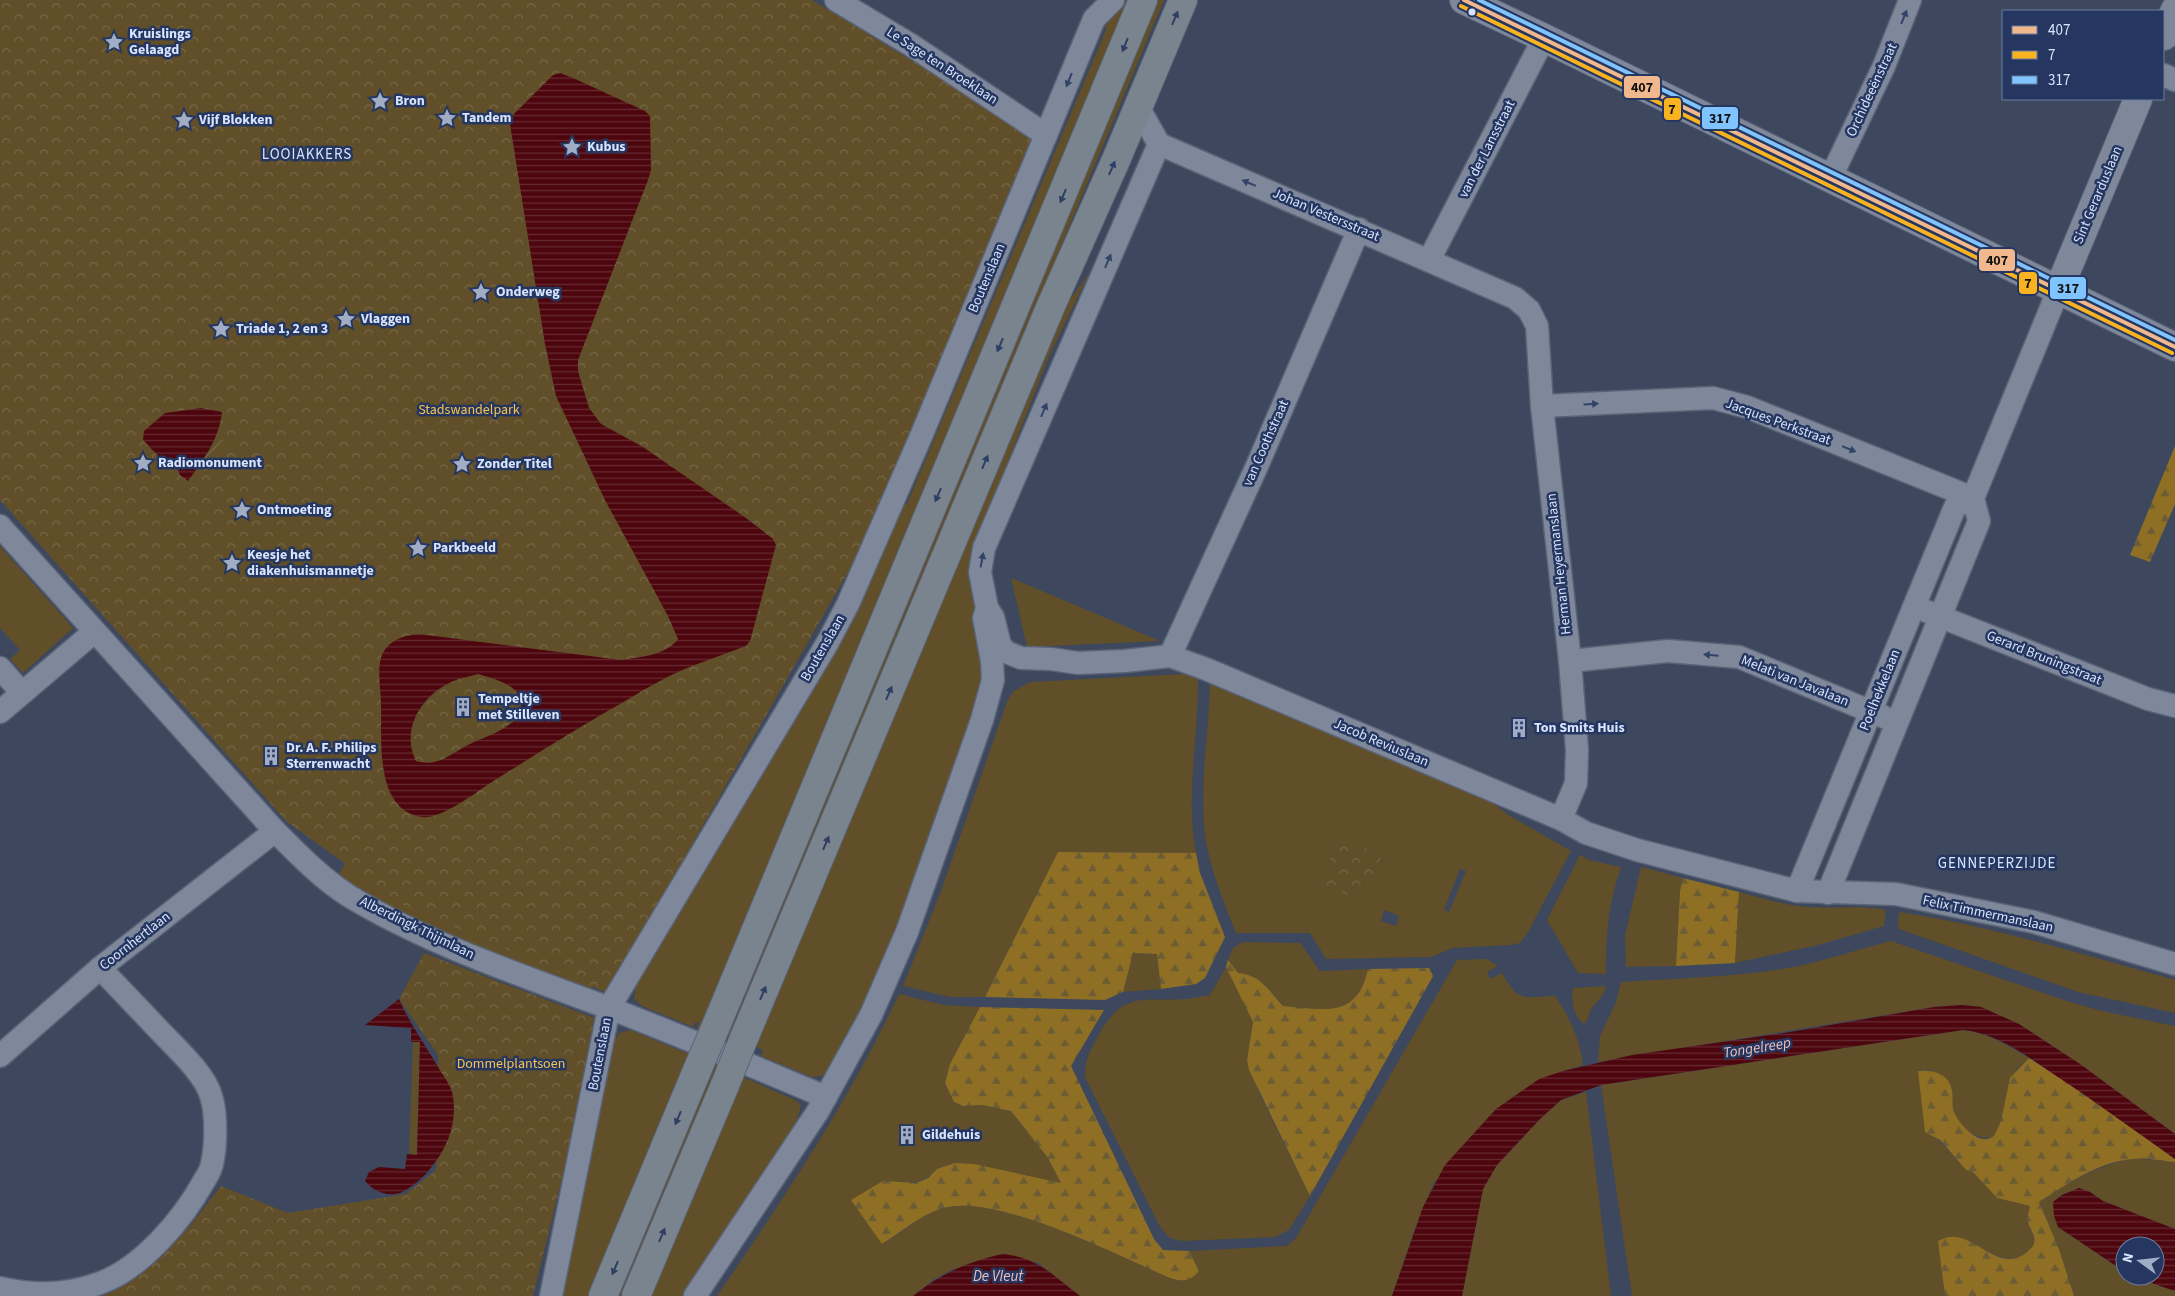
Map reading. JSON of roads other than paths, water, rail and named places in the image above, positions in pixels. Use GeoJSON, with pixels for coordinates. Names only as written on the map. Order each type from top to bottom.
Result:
{"type":"FeatureCollection","features":[{"type":"Feature","properties":{"kind":"main road"},"geometry":{"type":"LineString","coordinates":[[603,1296],[1143,0]]}},
{"type":"Feature","properties":{"kind":"main road"},"geometry":{"type":"LineString","coordinates":[[636,1296],[1042,327],[1183,0]]}},
{"type":"Feature","properties":{"kind":"main road"},"geometry":{"type":"LineString","coordinates":[[1464,0],[2175,347]]}},
{"type":"Feature","properties":{"kind":"main road"},"geometry":{"type":"LineString","coordinates":[[2165,34],[2175,10]]}},
{"type":"Feature","properties":{"kind":"main road","name":"Sint Gerarduslaan"},"geometry":{"type":"LineString","coordinates":[[2058,291],[2138,100]]}},
{"type":"Feature","properties":{"kind":"street","name":"Le Sage ten Broeklaan"},"geometry":{"type":"LineString","coordinates":[[836,0],[911,45],[1046,135]]}},
{"type":"Feature","properties":{"kind":"street","name":"Boutenslaan"},"geometry":{"type":"LineString","coordinates":[[551,1296],[609,1008],[828,642],[848,604],[922,434],[1094,19],[1113,0]]}},
{"type":"Feature","properties":{"kind":"street","name":"Orchideeënstraat"},"geometry":{"type":"LineString","coordinates":[[1830,179],[1884,66],[1910,0]]}},
{"type":"Feature","properties":{"kind":"street","name":"van der Lansstraat"},"geometry":{"type":"LineString","coordinates":[[1430,260],[1544,38]]}},
{"type":"Feature","properties":{"kind":"street"},"geometry":{"type":"LineString","coordinates":[[696,1296],[826,1097],[870,1015],[907,932],[982,720],[992,680],[992,661],[984,618],[987,608],[980,572],[984,548],[1159,144],[1138,107]]}},
{"type":"Feature","properties":{"kind":"street","name":"Johan Vestersstraat"},"geometry":{"type":"LineString","coordinates":[[1159,144],[1515,298],[1529,310]]}},
{"type":"Feature","properties":{"kind":"street","name":"van Coothstraat"},"geometry":{"type":"LineString","coordinates":[[1170,656],[1257,466],[1358,229]]}},
{"type":"Feature","properties":{"kind":"street"},"geometry":{"type":"LineString","coordinates":[[1973,498],[2058,291]]}},
{"type":"Feature","properties":{"kind":"street","name":"Herman Heyermanslaan"},"geometry":{"type":"LineString","coordinates":[[1529,310],[1537,326],[1542,406],[1570,661],[1577,750],[1576,783],[1561,819]]}},
{"type":"Feature","properties":{"kind":"street","name":"Jacques Perkstraat"},"geometry":{"type":"LineString","coordinates":[[1542,406],[1713,398],[1747,407],[1973,498]]}},
{"type":"Feature","properties":{"kind":"street","name":"Poelhekkelaan"},"geometry":{"type":"LineString","coordinates":[[1797,892],[1955,507],[1973,498],[1980,521],[1828,893]]}},
{"type":"Feature","properties":{"kind":"street","name":"Alberdingk Thijmlaan"},"geometry":{"type":"LineString","coordinates":[[0,526],[275,831],[295,852],[348,895],[396,921],[526,978],[609,1008],[826,1097]]}},
{"type":"Feature","properties":{"kind":"street","name":"Gerard Bruningstraat"},"geometry":{"type":"LineString","coordinates":[[1915,606],[2148,699],[2175,706]]}},
{"type":"Feature","properties":{"kind":"street","name":"Jacob Reviuslaan"},"geometry":{"type":"LineString","coordinates":[[987,608],[993,617],[1000,645],[1006,652],[1021,658],[1051,659],[1078,663],[1170,656],[1206,669],[1561,819],[1586,833],[1637,850],[1797,892]]}},
{"type":"Feature","properties":{"kind":"street"},"geometry":{"type":"LineString","coordinates":[[0,712],[94,632]]}},
{"type":"Feature","properties":{"kind":"street","name":"Melati van Javalaan"},"geometry":{"type":"LineString","coordinates":[[1570,661],[1668,651],[1739,657],[1897,722]]}},
{"type":"Feature","properties":{"kind":"street"},"geometry":{"type":"LineString","coordinates":[[0,668],[22,693]]}},
{"type":"Feature","properties":{"kind":"street","name":"Coornhertlaan"},"geometry":{"type":"LineString","coordinates":[[0,1056],[100,968],[275,831]]}},
{"type":"Feature","properties":{"kind":"street","name":"Felix Timmermanslaan"},"geometry":{"type":"LineString","coordinates":[[1797,892],[1896,894],[2034,922],[2175,964]]}},
{"type":"Feature","properties":{"kind":"street"},"geometry":{"type":"LineString","coordinates":[[0,1288],[16,1293],[42,1295],[77,1290],[102,1283],[128,1268],[150,1251],[183,1213],[197,1194],[212,1165],[215,1119],[211,1095],[193,1065],[100,968]]}},
{"type":"Feature","properties":{"kind":"water"},"geometry":{"type":"Polygon","coordinates":[[[560,73],[573,78],[645,111],[650,116],[651,170],[578,360],[578,371],[589,408],[601,424],[643,447],[746,518],[773,539],[776,545],[750,641],[746,646],[675,673],[609,710],[460,803],[439,814],[422,817],[406,812],[395,801],[388,788],[384,771],[379,669],[383,652],[391,643],[407,636],[419,634],[621,660],[660,652],[667,649],[678,639],[668,616],[605,500],[556,396],[545,344],[510,124],[512,116],[553,75],[560,73]],[[478,674],[447,684],[426,701],[418,711],[411,735],[416,761],[424,763],[439,761],[501,730],[512,723],[518,716],[521,709],[521,701],[514,689],[500,681],[478,674]]]}},
{"type":"Feature","properties":{"kind":"water"},"geometry":{"type":"Polygon","coordinates":[[[201,408],[222,412],[214,440],[200,465],[188,481],[180,475],[176,465],[160,458],[143,440],[144,431],[165,413],[201,408]]]}},
{"type":"Feature","properties":{"kind":"water"},"geometry":{"type":"Polygon","coordinates":[[[399,999],[413,1027],[450,1087],[454,1116],[448,1141],[429,1170],[421,1179],[406,1190],[401,1193],[390,1194],[374,1189],[365,1181],[369,1172],[379,1167],[405,1169],[407,1154],[417,1155],[420,1042],[411,1042],[411,1028],[365,1025],[399,999]]]}},
{"type":"Feature","properties":{"kind":"water","name":"Tongelreep"},"geometry":{"type":"Polygon","coordinates":[[[1962,1005],[1981,1007],[2019,1024],[2080,1064],[2175,1134],[2175,1159],[2023,1053],[1988,1036],[1963,1030],[1601,1085],[1561,1100],[1540,1119],[1497,1165],[1483,1189],[1462,1296],[1392,1296],[1423,1207],[1445,1165],[1496,1109],[1539,1079],[1563,1071],[1632,1055],[1790,1032],[1934,1007],[1962,1005]]]}},
{"type":"Feature","properties":{"kind":"water"},"geometry":{"type":"Polygon","coordinates":[[[2079,1188],[2090,1192],[2103,1201],[2175,1229],[2175,1291],[2160,1286],[2165,1286],[2165,1236],[2115,1236],[2115,1265],[2058,1227],[2054,1216],[2053,1202],[2062,1195],[2079,1188]]]}},
{"type":"Feature","properties":{"kind":"water","name":"De Vleut"},"geometry":{"type":"Polygon","coordinates":[[[1003,1254],[1026,1259],[1036,1264],[1080,1296],[913,1296],[955,1269],[978,1260],[1003,1254]]]}},
{"type":"Feature","properties":{"kind":"place","name":"Kruislings Gelaagd"},"geometry":{"type":"Point","coordinates":[114,42]}},
{"type":"Feature","properties":{"kind":"place","name":"Bron"},"geometry":{"type":"Point","coordinates":[380,101]}},
{"type":"Feature","properties":{"kind":"place","name":"Tandem"},"geometry":{"type":"Point","coordinates":[447,118]}},
{"type":"Feature","properties":{"kind":"place","name":"Vijf Blokken"},"geometry":{"type":"Point","coordinates":[184,120]}},
{"type":"Feature","properties":{"kind":"place","name":"Kubus"},"geometry":{"type":"Point","coordinates":[572,147]}},
{"type":"Feature","properties":{"kind":"place","name":"Onderweg"},"geometry":{"type":"Point","coordinates":[481,292]}},
{"type":"Feature","properties":{"kind":"place","name":"Vlaggen"},"geometry":{"type":"Point","coordinates":[346,319]}},
{"type":"Feature","properties":{"kind":"place","name":"Triade 1, 2 en 3"},"geometry":{"type":"Point","coordinates":[221,329]}},
{"type":"Feature","properties":{"kind":"place","name":"Radiomonument"},"geometry":{"type":"Point","coordinates":[143,463]}},
{"type":"Feature","properties":{"kind":"place","name":"Zonder Titel"},"geometry":{"type":"Point","coordinates":[462,464]}},
{"type":"Feature","properties":{"kind":"place","name":"Ontmoeting"},"geometry":{"type":"Point","coordinates":[242,510]}},
{"type":"Feature","properties":{"kind":"place","name":"Parkbeeld"},"geometry":{"type":"Point","coordinates":[418,548]}},
{"type":"Feature","properties":{"kind":"place","name":"Keesje het diakenhuismannetje"},"geometry":{"type":"Point","coordinates":[232,563]}},
{"type":"Feature","properties":{"kind":"place","name":"Tempeltje met Stilleven"},"geometry":{"type":"Point","coordinates":[463,707]}},
{"type":"Feature","properties":{"kind":"place","name":"Ton Smits Huis"},"geometry":{"type":"Point","coordinates":[1519,728]}},
{"type":"Feature","properties":{"kind":"place","name":"Dr. A. F. Philips Sterrenwacht"},"geometry":{"type":"Point","coordinates":[271,756]}},
{"type":"Feature","properties":{"kind":"place","name":"Gildehuis"},"geometry":{"type":"Point","coordinates":[907,1135]}},
{"type":"Feature","properties":{"kind":"district","name":"LOOIAKKERS"},"geometry":{"type":"Point","coordinates":[307,154]}},
{"type":"Feature","properties":{"kind":"district","name":"GENNEPERZIJDE"},"geometry":{"type":"Point","coordinates":[1997,863]}},
{"type":"Feature","properties":{"kind":"park label","name":"Stadswandelpark"},"geometry":{"type":"Point","coordinates":[469,410]}},
{"type":"Feature","properties":{"kind":"park label","name":"Dommelplantsoen"},"geometry":{"type":"Point","coordinates":[511,1064]}}]}
